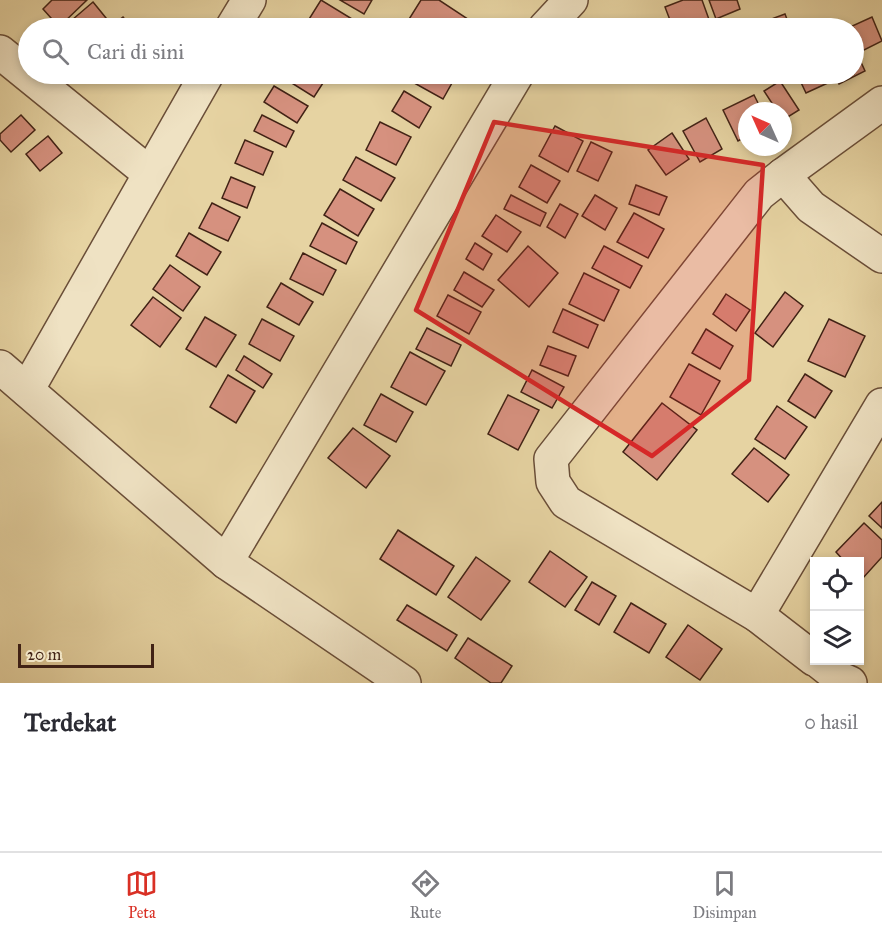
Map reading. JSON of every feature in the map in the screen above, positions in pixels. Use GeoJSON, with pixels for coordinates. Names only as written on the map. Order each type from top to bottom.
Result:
{"type":"FeatureCollection","features":[{"type":"Feature","properties":{"kind":"street"},"geometry":{"type":"LineString","coordinates":[[238,18],[249,0]]}},
{"type":"Feature","properties":{"kind":"street"},"geometry":{"type":"LineString","coordinates":[[554,18],[571,0]]}},
{"type":"Feature","properties":{"kind":"street"},"geometry":{"type":"LineString","coordinates":[[0,52],[18,67]]}},
{"type":"Feature","properties":{"kind":"street"},"geometry":{"type":"LineString","coordinates":[[39,84],[149,173]]}},
{"type":"Feature","properties":{"kind":"street"},"geometry":{"type":"LineString","coordinates":[[27,390],[201,84]]}},
{"type":"Feature","properties":{"kind":"street"},"geometry":{"type":"LineString","coordinates":[[226,562],[511,84]]}},
{"type":"Feature","properties":{"kind":"street"},"geometry":{"type":"LineString","coordinates":[[832,673],[757,615],[566,502],[552,482],[551,459],[759,195],[882,103]]}},
{"type":"Feature","properties":{"kind":"street"},"geometry":{"type":"LineString","coordinates":[[783,175],[811,207],[882,256]]}},
{"type":"Feature","properties":{"kind":"street"},"geometry":{"type":"LineString","coordinates":[[0,367],[226,562],[404,683]]}},
{"type":"Feature","properties":{"kind":"street"},"geometry":{"type":"LineString","coordinates":[[757,615],[882,405]]}},
{"type":"Feature","properties":{"kind":"highlighted area"},"geometry":{"type":"Polygon","coordinates":[[[494,122],[763,165],[749,380],[652,456],[416,310],[494,122]]]}},
{"type":"Feature","properties":{"kind":"building"},"geometry":{"type":"Polygon","coordinates":[[[52,0],[87,0],[68,18],[51,18],[43,9],[52,0]]]}},
{"type":"Feature","properties":{"kind":"building"},"geometry":{"type":"Polygon","coordinates":[[[321,0],[350,18],[310,18],[321,0]]]}},
{"type":"Feature","properties":{"kind":"building"},"geometry":{"type":"Polygon","coordinates":[[[340,0],[372,0],[364,14],[340,0]]]}},
{"type":"Feature","properties":{"kind":"building"},"geometry":{"type":"Polygon","coordinates":[[[421,0],[439,0],[466,18],[410,18],[421,0]]]}},
{"type":"Feature","properties":{"kind":"building"},"geometry":{"type":"Polygon","coordinates":[[[683,0],[702,0],[708,18],[669,18],[665,7],[683,0]]]}},
{"type":"Feature","properties":{"kind":"building"},"geometry":{"type":"Polygon","coordinates":[[[709,0],[737,0],[740,9],[716,18],[709,0]]]}},
{"type":"Feature","properties":{"kind":"building"},"geometry":{"type":"Polygon","coordinates":[[[93,2],[106,18],[74,18],[93,2]]]}},
{"type":"Feature","properties":{"kind":"building"},"geometry":{"type":"Polygon","coordinates":[[[785,14],[787,18],[774,18],[785,14]]]}},
{"type":"Feature","properties":{"kind":"building"},"geometry":{"type":"Polygon","coordinates":[[[872,17],[882,41],[864,50],[864,21],[872,17]]]}},
{"type":"Feature","properties":{"kind":"building"},"geometry":{"type":"Polygon","coordinates":[[[293,84],[322,84],[314,97],[293,84]]]}},
{"type":"Feature","properties":{"kind":"building"},"geometry":{"type":"Polygon","coordinates":[[[416,84],[451,84],[443,99],[416,84]]]}},
{"type":"Feature","properties":{"kind":"building"},"geometry":{"type":"Polygon","coordinates":[[[775,84],[782,84],[799,110],[792,114],[792,102],[771,102],[764,91],[775,84]]]}},
{"type":"Feature","properties":{"kind":"building"},"geometry":{"type":"Polygon","coordinates":[[[802,84],[826,84],[806,93],[802,84]]]}},
{"type":"Feature","properties":{"kind":"building"},"geometry":{"type":"Polygon","coordinates":[[[274,86],[308,106],[297,123],[264,102],[274,86]]]}},
{"type":"Feature","properties":{"kind":"building"},"geometry":{"type":"Polygon","coordinates":[[[404,91],[431,107],[419,128],[392,111],[404,91]]]}},
{"type":"Feature","properties":{"kind":"building"},"geometry":{"type":"Polygon","coordinates":[[[754,95],[758,102],[740,102],[754,95]]]}},
{"type":"Feature","properties":{"kind":"building"},"geometry":{"type":"Polygon","coordinates":[[[738,103],[738,141],[723,110],[738,103]]]}},
{"type":"Feature","properties":{"kind":"building"},"geometry":{"type":"Polygon","coordinates":[[[21,115],[35,130],[11,152],[0,140],[0,134],[21,115]]]}},
{"type":"Feature","properties":{"kind":"building"},"geometry":{"type":"Polygon","coordinates":[[[262,115],[294,131],[286,147],[254,131],[262,115]]]}},
{"type":"Feature","properties":{"kind":"building"},"geometry":{"type":"Polygon","coordinates":[[[706,118],[722,149],[700,162],[683,131],[706,118]]]}},
{"type":"Feature","properties":{"kind":"building"},"geometry":{"type":"Polygon","coordinates":[[[380,122],[411,137],[396,165],[366,150],[380,122]]]}},
{"type":"Feature","properties":{"kind":"building"},"geometry":{"type":"Polygon","coordinates":[[[555,126],[583,141],[568,172],[539,156],[555,126]]]}},
{"type":"Feature","properties":{"kind":"building"},"geometry":{"type":"Polygon","coordinates":[[[672,133],[689,159],[666,175],[648,150],[672,133]]]}},
{"type":"Feature","properties":{"kind":"building"},"geometry":{"type":"Polygon","coordinates":[[[48,136],[62,153],[40,171],[26,154],[48,136]]]}},
{"type":"Feature","properties":{"kind":"building"},"geometry":{"type":"Polygon","coordinates":[[[245,140],[273,152],[263,175],[235,163],[245,140]]]}},
{"type":"Feature","properties":{"kind":"building"},"geometry":{"type":"Polygon","coordinates":[[[591,142],[612,152],[598,181],[577,171],[591,142]]]}},
{"type":"Feature","properties":{"kind":"building"},"geometry":{"type":"Polygon","coordinates":[[[356,157],[395,178],[381,201],[343,180],[356,157]]]}},
{"type":"Feature","properties":{"kind":"building"},"geometry":{"type":"Polygon","coordinates":[[[531,165],[560,181],[547,203],[519,187],[531,165]]]}},
{"type":"Feature","properties":{"kind":"building"},"geometry":{"type":"Polygon","coordinates":[[[231,177],[255,187],[247,208],[222,198],[231,177]]]}},
{"type":"Feature","properties":{"kind":"building"},"geometry":{"type":"Polygon","coordinates":[[[636,185],[667,197],[659,215],[629,204],[636,185]]]}},
{"type":"Feature","properties":{"kind":"building"},"geometry":{"type":"Polygon","coordinates":[[[340,189],[374,209],[358,236],[324,215],[340,189]]]}},
{"type":"Feature","properties":{"kind":"building"},"geometry":{"type":"Polygon","coordinates":[[[511,195],[546,213],[540,226],[504,209],[511,195]]]}},
{"type":"Feature","properties":{"kind":"building"},"geometry":{"type":"Polygon","coordinates":[[[595,195],[617,208],[605,230],[582,216],[595,195]]]}},
{"type":"Feature","properties":{"kind":"building"},"geometry":{"type":"Polygon","coordinates":[[[212,203],[240,217],[228,241],[199,228],[212,203]]]}},
{"type":"Feature","properties":{"kind":"building"},"geometry":{"type":"Polygon","coordinates":[[[560,204],[578,214],[565,238],[547,227],[560,204]]]}},
{"type":"Feature","properties":{"kind":"building"},"geometry":{"type":"Polygon","coordinates":[[[634,213],[664,229],[648,258],[617,242],[634,213]]]}},
{"type":"Feature","properties":{"kind":"building"},"geometry":{"type":"Polygon","coordinates":[[[496,215],[521,232],[507,252],[482,236],[496,215]]]}},
{"type":"Feature","properties":{"kind":"building"},"geometry":{"type":"Polygon","coordinates":[[[322,223],[357,242],[346,264],[310,246],[322,223]]]}},
{"type":"Feature","properties":{"kind":"building"},"geometry":{"type":"Polygon","coordinates":[[[189,233],[221,252],[207,275],[176,256],[189,233]]]}},
{"type":"Feature","properties":{"kind":"building"},"geometry":{"type":"Polygon","coordinates":[[[475,243],[492,254],[483,270],[466,259],[475,243]]]}},
{"type":"Feature","properties":{"kind":"building"},"geometry":{"type":"Polygon","coordinates":[[[528,246],[558,273],[529,307],[498,280],[528,246]]]}},
{"type":"Feature","properties":{"kind":"building"},"geometry":{"type":"Polygon","coordinates":[[[604,246],[642,266],[630,288],[592,268],[604,246]]]}},
{"type":"Feature","properties":{"kind":"building"},"geometry":{"type":"Polygon","coordinates":[[[303,253],[336,270],[323,295],[290,279],[303,253]]]}},
{"type":"Feature","properties":{"kind":"building"},"geometry":{"type":"Polygon","coordinates":[[[170,265],[200,287],[183,311],[153,289],[170,265]]]}},
{"type":"Feature","properties":{"kind":"building"},"geometry":{"type":"Polygon","coordinates":[[[464,272],[494,290],[482,307],[454,290],[464,272]]]}},
{"type":"Feature","properties":{"kind":"building"},"geometry":{"type":"Polygon","coordinates":[[[584,273],[619,290],[604,321],[569,304],[584,273]]]}},
{"type":"Feature","properties":{"kind":"building"},"geometry":{"type":"Polygon","coordinates":[[[281,283],[313,302],[299,325],[267,307],[281,283]]]}},
{"type":"Feature","properties":{"kind":"building"},"geometry":{"type":"Polygon","coordinates":[[[785,292],[803,306],[773,347],[755,333],[785,292]]]}},
{"type":"Feature","properties":{"kind":"building"},"geometry":{"type":"Polygon","coordinates":[[[726,294],[750,310],[736,331],[713,314],[726,294]]]}},
{"type":"Feature","properties":{"kind":"building"},"geometry":{"type":"Polygon","coordinates":[[[448,295],[481,312],[469,334],[437,316],[448,295]]]}},
{"type":"Feature","properties":{"kind":"building"},"geometry":{"type":"Polygon","coordinates":[[[153,297],[181,318],[160,347],[131,325],[153,297]]]}},
{"type":"Feature","properties":{"kind":"building"},"geometry":{"type":"Polygon","coordinates":[[[563,309],[598,325],[588,348],[553,332],[563,309]]]}},
{"type":"Feature","properties":{"kind":"building"},"geometry":{"type":"Polygon","coordinates":[[[205,317],[236,335],[216,367],[186,349],[205,317]]]}},
{"type":"Feature","properties":{"kind":"building"},"geometry":{"type":"Polygon","coordinates":[[[262,319],[294,336],[280,361],[249,344],[262,319]]]}},
{"type":"Feature","properties":{"kind":"building"},"geometry":{"type":"Polygon","coordinates":[[[829,319],[865,336],[845,377],[808,361],[829,319]]]}},
{"type":"Feature","properties":{"kind":"building"},"geometry":{"type":"Polygon","coordinates":[[[427,328],[461,345],[451,366],[416,349],[427,328]]]}},
{"type":"Feature","properties":{"kind":"building"},"geometry":{"type":"Polygon","coordinates":[[[706,329],[733,346],[720,369],[692,353],[706,329]]]}},
{"type":"Feature","properties":{"kind":"building"},"geometry":{"type":"Polygon","coordinates":[[[548,346],[576,356],[568,376],[540,365],[548,346]]]}},
{"type":"Feature","properties":{"kind":"building"},"geometry":{"type":"Polygon","coordinates":[[[410,352],[445,371],[426,405],[391,387],[410,352]]]}},
{"type":"Feature","properties":{"kind":"building"},"geometry":{"type":"Polygon","coordinates":[[[244,356],[272,374],[263,388],[236,370],[244,356]]]}},
{"type":"Feature","properties":{"kind":"building"},"geometry":{"type":"Polygon","coordinates":[[[689,364],[720,381],[701,415],[670,397],[689,364]]]}},
{"type":"Feature","properties":{"kind":"building"},"geometry":{"type":"Polygon","coordinates":[[[532,370],[564,387],[552,408],[521,392],[532,370]]]}},
{"type":"Feature","properties":{"kind":"building"},"geometry":{"type":"Polygon","coordinates":[[[805,374],[832,391],[815,418],[788,401],[805,374]]]}},
{"type":"Feature","properties":{"kind":"building"},"geometry":{"type":"Polygon","coordinates":[[[228,375],[255,391],[236,423],[210,407],[228,375]]]}},
{"type":"Feature","properties":{"kind":"building"},"geometry":{"type":"Polygon","coordinates":[[[381,394],[413,412],[396,442],[364,425],[381,394]]]}},
{"type":"Feature","properties":{"kind":"building"},"geometry":{"type":"Polygon","coordinates":[[[508,395],[539,410],[518,450],[488,434],[508,395]]]}},
{"type":"Feature","properties":{"kind":"building"},"geometry":{"type":"Polygon","coordinates":[[[662,403],[697,430],[657,480],[623,452],[662,403]]]}},
{"type":"Feature","properties":{"kind":"building"},"geometry":{"type":"Polygon","coordinates":[[[777,406],[807,427],[785,459],[755,439],[777,406]]]}},
{"type":"Feature","properties":{"kind":"building"},"geometry":{"type":"Polygon","coordinates":[[[353,428],[390,456],[366,488],[328,458],[353,428]]]}},
{"type":"Feature","properties":{"kind":"building"},"geometry":{"type":"Polygon","coordinates":[[[754,448],[789,475],[768,502],[732,474],[754,448]]]}},
{"type":"Feature","properties":{"kind":"building"},"geometry":{"type":"Polygon","coordinates":[[[882,502],[882,528],[869,516],[882,502]]]}},
{"type":"Feature","properties":{"kind":"building"},"geometry":{"type":"Polygon","coordinates":[[[864,523],[882,540],[882,557],[864,577],[864,557],[840,557],[836,552],[864,523]]]}},
{"type":"Feature","properties":{"kind":"building"},"geometry":{"type":"Polygon","coordinates":[[[398,530],[454,566],[436,595],[380,559],[398,530]]]}},
{"type":"Feature","properties":{"kind":"building"},"geometry":{"type":"Polygon","coordinates":[[[550,551],[587,577],[565,607],[529,582],[550,551]]]}},
{"type":"Feature","properties":{"kind":"building"},"geometry":{"type":"Polygon","coordinates":[[[476,557],[510,581],[481,620],[448,597],[476,557]]]}},
{"type":"Feature","properties":{"kind":"building"},"geometry":{"type":"Polygon","coordinates":[[[592,582],[616,596],[599,625],[575,610],[592,582]]]}},
{"type":"Feature","properties":{"kind":"building"},"geometry":{"type":"Polygon","coordinates":[[[631,603],[666,624],[649,653],[614,632],[631,603]]]}},
{"type":"Feature","properties":{"kind":"building"},"geometry":{"type":"Polygon","coordinates":[[[407,605],[457,635],[447,651],[397,620],[407,605]]]}},
{"type":"Feature","properties":{"kind":"building"},"geometry":{"type":"Polygon","coordinates":[[[688,625],[722,649],[700,680],[666,657],[688,625]]]}},
{"type":"Feature","properties":{"kind":"building"},"geometry":{"type":"Polygon","coordinates":[[[468,638],[512,666],[501,683],[491,683],[455,658],[468,638]]]}}]}
